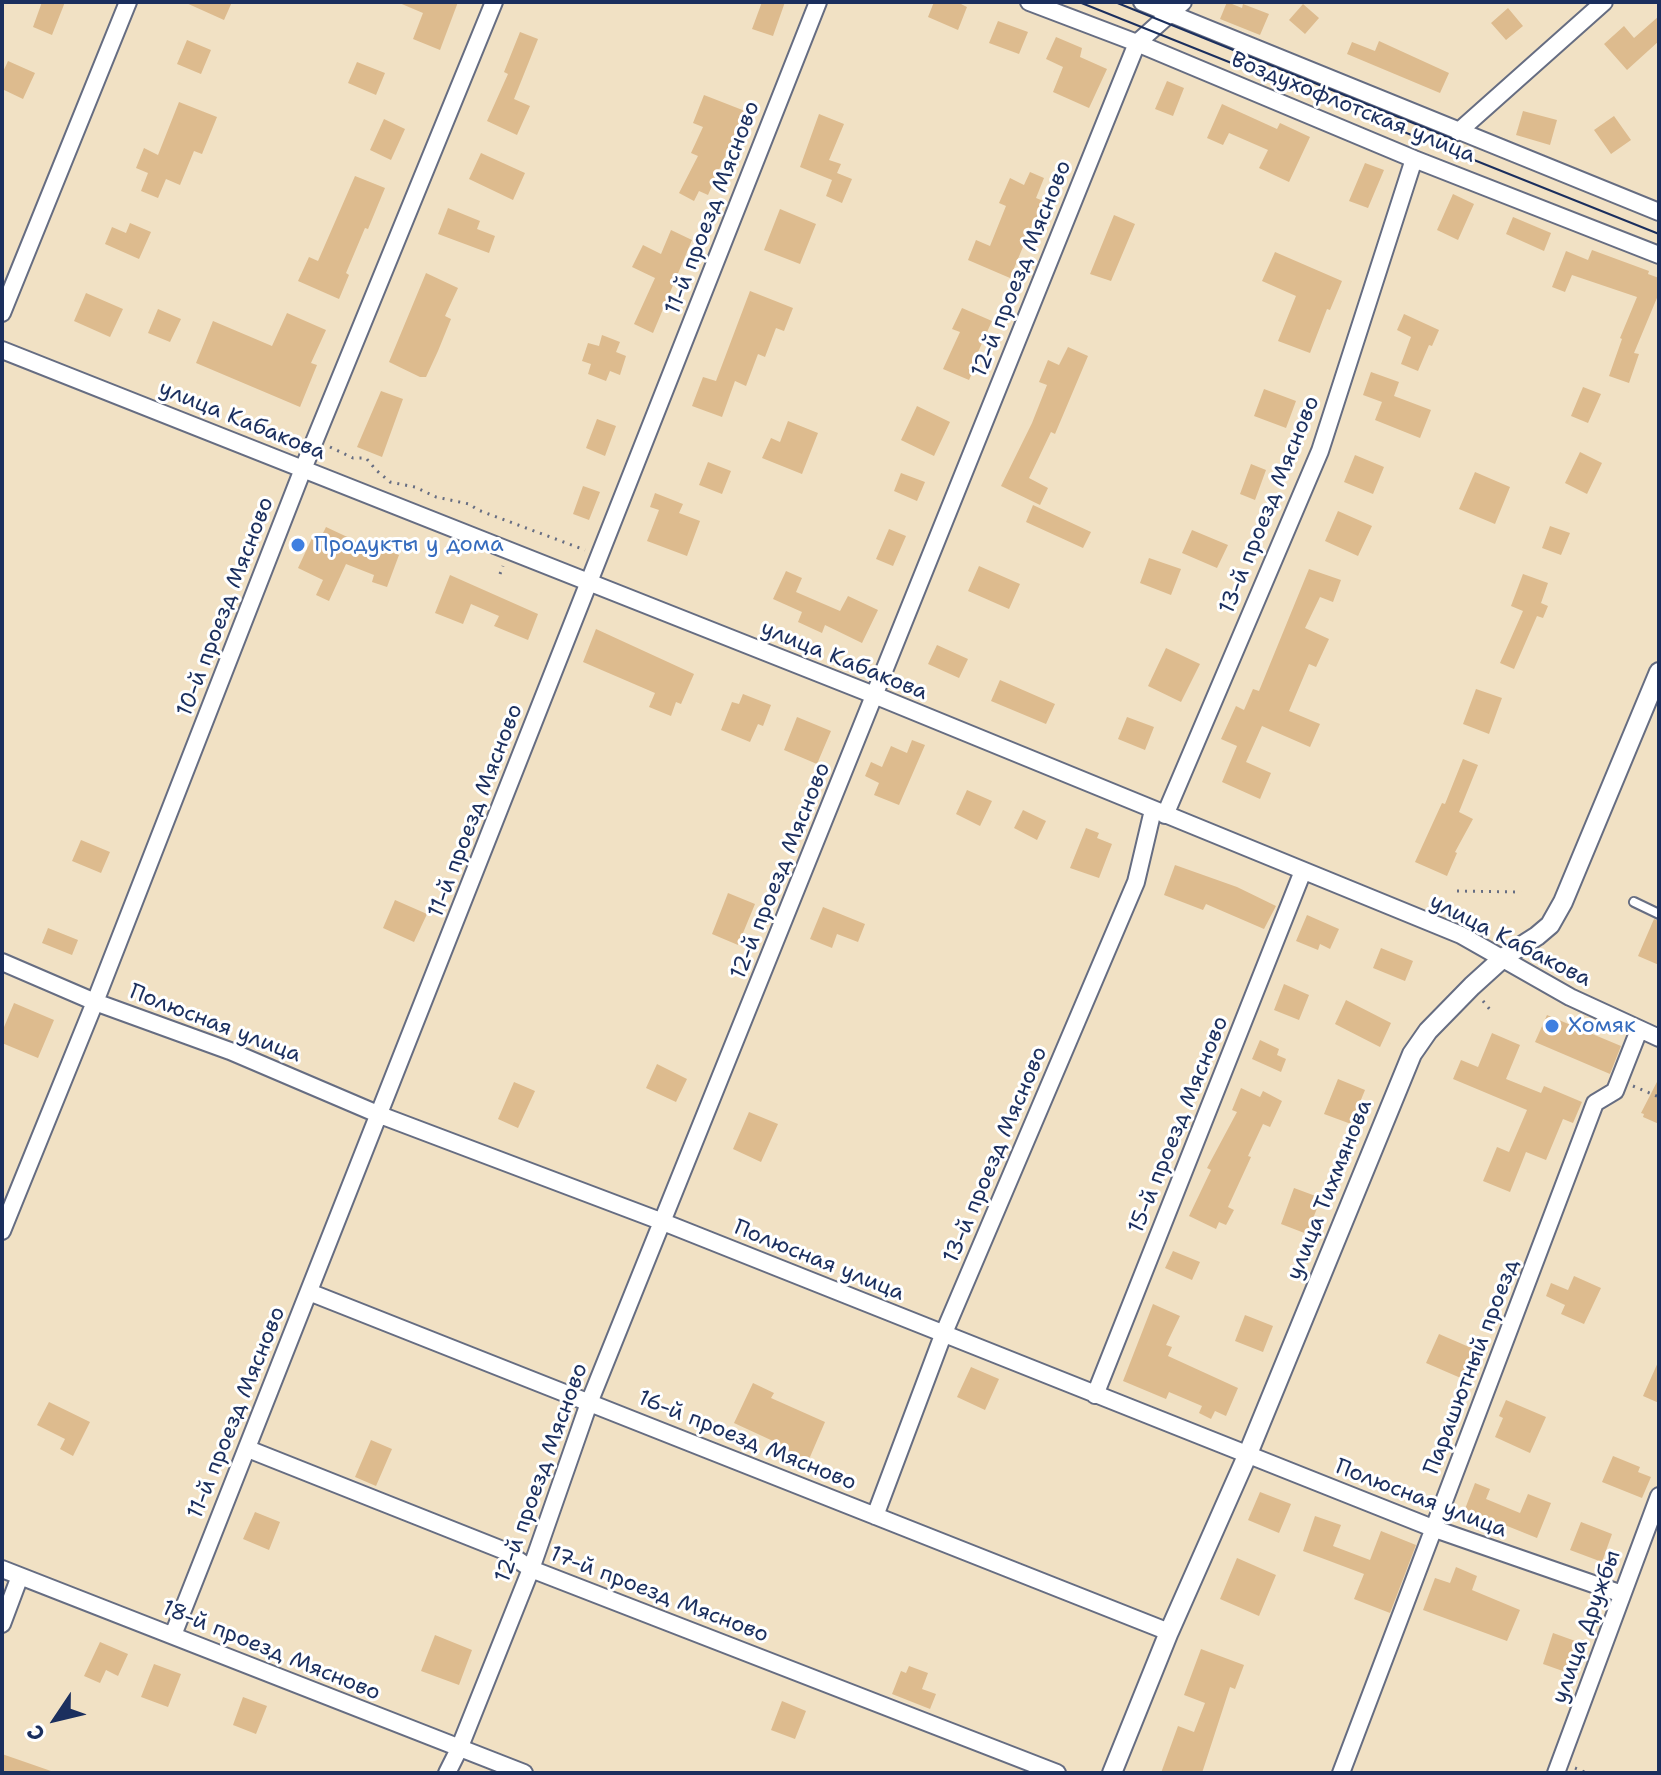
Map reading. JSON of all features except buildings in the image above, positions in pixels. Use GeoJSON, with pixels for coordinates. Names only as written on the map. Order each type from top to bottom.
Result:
{"type":"FeatureCollection","features":[{"type":"Feature","properties":{"kind":"street"},"geometry":{"type":"LineString","coordinates":[[2,313],[128,2]]}},
{"type":"Feature","properties":{"kind":"street","name":"10-й проезд Мясново"},"geometry":{"type":"LineString","coordinates":[[2,1231],[303,469],[494,2]]}},
{"type":"Feature","properties":{"kind":"street","name":"11-й проезд Мясново"},"geometry":{"type":"LineString","coordinates":[[173,1635],[818,2]]}},
{"type":"Feature","properties":{"kind":"street","name":"Воздухофлотская улица"},"geometry":{"type":"LineString","coordinates":[[1029,2],[1659,255]]}},
{"type":"Feature","properties":{"kind":"street","name":"Воздухофлотская улица"},"geometry":{"type":"LineString","coordinates":[[1142,2],[1659,212]]}},
{"type":"Feature","properties":{"kind":"street","name":"12-й проезд Мясново"},"geometry":{"type":"LineString","coordinates":[[447,1773],[531,1569],[589,1403],[1137,43],[1183,2]]}},
{"type":"Feature","properties":{"kind":"street"},"geometry":{"type":"LineString","coordinates":[[1458,132],[1604,2]]}},
{"type":"Feature","properties":{"kind":"street","name":"13-й проезд Мясново"},"geometry":{"type":"LineString","coordinates":[[875,1516],[943,1335],[1136,882],[1159,812],[1320,451],[1414,159]]}},
{"type":"Feature","properties":{"kind":"street","name":"улица Кабакова"},"geometry":{"type":"LineString","coordinates":[[2,350],[874,695],[1461,935],[1570,997],[1659,1038]]}},
{"type":"Feature","properties":{"kind":"street","name":"улица Тихмянова"},"geometry":{"type":"LineString","coordinates":[[1112,1773],[1169,1632],[1247,1456],[1412,1054],[1428,1031],[1504,957],[1544,931],[1563,902],[1659,672]]}},
{"type":"Feature","properties":{"kind":"street","name":"15-й проезд Мясново"},"geometry":{"type":"LineString","coordinates":[[1095,1395],[1303,871]]}},
{"type":"Feature","properties":{"kind":"street","name":"Полюсная улица"},"geometry":{"type":"LineString","coordinates":[[2,962],[95,1002],[230,1051],[380,1115],[663,1222],[1247,1456],[1435,1529],[1622,1594]]}},
{"type":"Feature","properties":{"kind":"street","name":"Парашютный проезд"},"geometry":{"type":"LineString","coordinates":[[1341,1773],[1595,1103],[1615,1091],[1639,1030]]}},
{"type":"Feature","properties":{"kind":"street","name":"16-й проезд Мясново"},"geometry":{"type":"LineString","coordinates":[[309,1292],[1169,1632]]}},
{"type":"Feature","properties":{"kind":"street","name":"17-й проезд Мясново"},"geometry":{"type":"LineString","coordinates":[[248,1449],[505,1551],[531,1569],[1057,1773]]}},
{"type":"Feature","properties":{"kind":"street","name":"улица Дружбы"},"geometry":{"type":"LineString","coordinates":[[1556,1773],[1659,1496]]}},
{"type":"Feature","properties":{"kind":"street","name":"18-й проезд Мясново"},"geometry":{"type":"LineString","coordinates":[[2,1569],[524,1773]]}},
{"type":"Feature","properties":{"kind":"street"},"geometry":{"type":"LineString","coordinates":[[2,1624],[20,1576]]}},
{"type":"Feature","properties":{"kind":"lane"},"geometry":{"type":"LineString","coordinates":[[1634,902],[1659,914]]}},
{"type":"Feature","properties":{"kind":"path"},"geometry":{"type":"LineString","coordinates":[[315,440],[353,458],[366,458],[390,482],[469,504],[600,556]]}},
{"type":"Feature","properties":{"kind":"path"},"geometry":{"type":"LineString","coordinates":[[1457,891],[1521,892]]}},
{"type":"Feature","properties":{"kind":"path"},"geometry":{"type":"LineString","coordinates":[[1619,1080],[1659,1097]]}},
{"type":"Feature","properties":{"kind":"tram line"},"geometry":{"type":"LineString","coordinates":[[1079,2],[1659,234]]}},
{"type":"Feature","properties":{"kind":"tram line"},"geometry":{"type":"LineString","coordinates":[[1115,2],[1455,140]]}},
{"type":"Feature","properties":{"kind":"place","name":"Продукты у дома"},"geometry":{"type":"Point","coordinates":[298,545]}},
{"type":"Feature","properties":{"kind":"place","name":"Хомяк"},"geometry":{"type":"Point","coordinates":[1552,1026]}}]}
